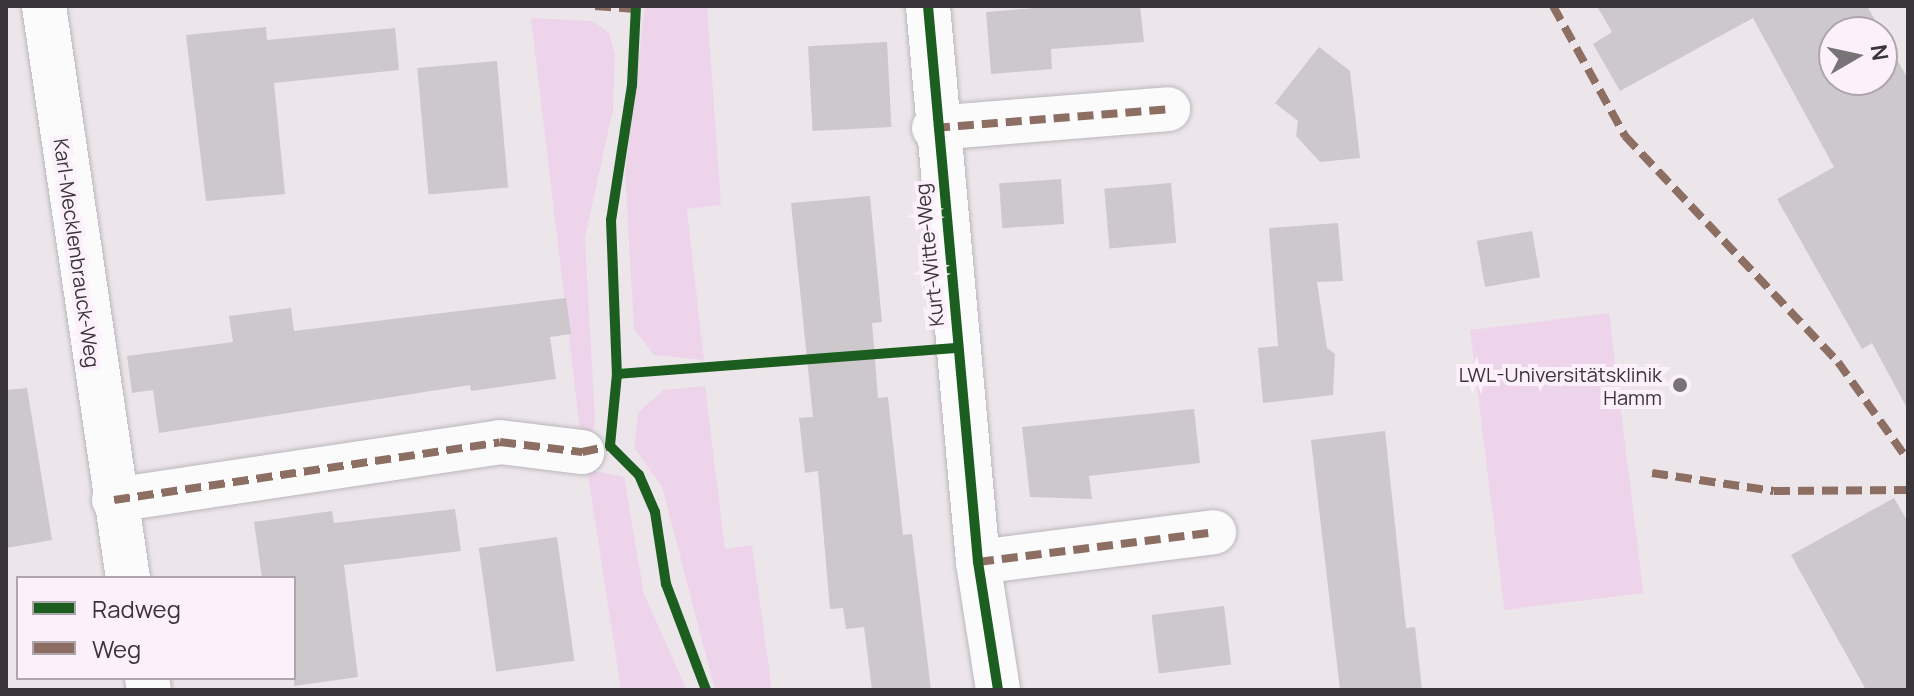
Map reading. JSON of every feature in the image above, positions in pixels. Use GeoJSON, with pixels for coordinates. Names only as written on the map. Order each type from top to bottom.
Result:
{"type":"FeatureCollection","features":[{"type":"Feature","properties":{"kind":"street","name":"Karl-Mecklenbrauck-Weg"},"geometry":{"type":"LineString","coordinates":[[44,6],[114,500],[128,576]]}},
{"type":"Feature","properties":{"kind":"street","name":"Kurt-Witte-Weg"},"geometry":{"type":"LineString","coordinates":[[928,6],[934,128],[978,562],[998,690]]}},
{"type":"Feature","properties":{"kind":"street"},"geometry":{"type":"LineString","coordinates":[[934,128],[1168,109]]}},
{"type":"Feature","properties":{"kind":"street"},"geometry":{"type":"LineString","coordinates":[[114,500],[500,442],[582,452]]}},
{"type":"Feature","properties":{"kind":"street"},"geometry":{"type":"LineString","coordinates":[[978,562],[1214,532]]}},
{"type":"Feature","properties":{"kind":"shaded area"},"geometry":{"type":"Polygon","coordinates":[[[645,6],[707,6],[721,205],[687,209],[704,360],[654,355],[634,329],[625,174],[645,6]]]}},
{"type":"Feature","properties":{"kind":"shaded area"},"geometry":{"type":"Polygon","coordinates":[[[531,18],[593,21],[609,33],[615,54],[613,109],[585,238],[595,421],[591,436],[581,439],[531,18]]]}},
{"type":"Feature","properties":{"kind":"shaded area"},"geometry":{"type":"Polygon","coordinates":[[[1609,313],[1643,593],[1504,610],[1470,330],[1609,313]]]}},
{"type":"Feature","properties":{"kind":"shaded area"},"geometry":{"type":"Polygon","coordinates":[[[705,386],[725,549],[752,545],[772,690],[715,690],[662,487],[634,447],[638,413],[663,390],[705,386]]]}},
{"type":"Feature","properties":{"kind":"shaded area"},"geometry":{"type":"Polygon","coordinates":[[[587,469],[624,477],[644,594],[687,690],[621,690],[587,469]]]}},
{"type":"Feature","properties":{"kind":"building"},"geometry":{"type":"Polygon","coordinates":[[[1061,6],[1140,6],[1144,42],[1051,49],[1052,69],[991,74],[986,12],[1061,6]]]}},
{"type":"Feature","properties":{"kind":"building"},"geometry":{"type":"Polygon","coordinates":[[[1597,6],[1867,6],[1873,16],[1818,16],[1818,96],[1898,96],[1898,61],[1908,79],[1908,410],[1872,343],[1862,349],[1777,199],[1834,167],[1753,18],[1620,91],[1593,44],[1612,32],[1597,6]]]}},
{"type":"Feature","properties":{"kind":"building"},"geometry":{"type":"Polygon","coordinates":[[[266,27],[267,40],[395,28],[399,70],[274,83],[285,194],[206,201],[186,35],[266,27]]]}},
{"type":"Feature","properties":{"kind":"building"},"geometry":{"type":"Polygon","coordinates":[[[887,42],[891,127],[813,131],[808,46],[887,42]]]}},
{"type":"Feature","properties":{"kind":"building"},"geometry":{"type":"Polygon","coordinates":[[[1319,47],[1350,71],[1360,158],[1320,162],[1296,136],[1298,121],[1275,103],[1319,47]]]}},
{"type":"Feature","properties":{"kind":"building"},"geometry":{"type":"Polygon","coordinates":[[[497,61],[508,188],[428,194],[417,68],[497,61]]]}},
{"type":"Feature","properties":{"kind":"building"},"geometry":{"type":"Polygon","coordinates":[[[1061,179],[1064,224],[1002,228],[999,183],[1061,179]]]}},
{"type":"Feature","properties":{"kind":"building"},"geometry":{"type":"Polygon","coordinates":[[[1171,183],[1176,243],[1109,249],[1104,189],[1171,183]]]}},
{"type":"Feature","properties":{"kind":"building"},"geometry":{"type":"Polygon","coordinates":[[[870,196],[882,322],[872,323],[878,398],[888,397],[903,535],[912,534],[931,690],[872,690],[864,627],[846,629],[843,608],[830,609],[818,471],[805,473],[799,418],[813,417],[791,203],[870,196]]]}},
{"type":"Feature","properties":{"kind":"building"},"geometry":{"type":"Polygon","coordinates":[[[1338,223],[1343,281],[1317,282],[1327,348],[1335,354],[1333,395],[1263,403],[1258,348],[1278,346],[1269,228],[1338,223]]]}},
{"type":"Feature","properties":{"kind":"building"},"geometry":{"type":"Polygon","coordinates":[[[1532,231],[1540,277],[1485,287],[1477,241],[1532,231]]]}},
{"type":"Feature","properties":{"kind":"building"},"geometry":{"type":"Polygon","coordinates":[[[566,298],[571,334],[550,337],[556,379],[471,391],[470,385],[159,433],[153,390],[132,393],[127,356],[233,342],[229,316],[291,308],[294,331],[566,298]]]}},
{"type":"Feature","properties":{"kind":"building"},"geometry":{"type":"Polygon","coordinates":[[[27,388],[52,540],[6,548],[6,390],[27,388]]]}},
{"type":"Feature","properties":{"kind":"building"},"geometry":{"type":"Polygon","coordinates":[[[1194,409],[1200,463],[1089,476],[1092,499],[1030,497],[1022,427],[1194,409]]]}},
{"type":"Feature","properties":{"kind":"building"},"geometry":{"type":"Polygon","coordinates":[[[1385,431],[1406,628],[1415,627],[1422,690],[1340,690],[1311,440],[1385,431]]]}},
{"type":"Feature","properties":{"kind":"building"},"geometry":{"type":"Polygon","coordinates":[[[1894,498],[1908,522],[1908,690],[1866,690],[1791,555],[1894,498]]]}},
{"type":"Feature","properties":{"kind":"building"},"geometry":{"type":"Polygon","coordinates":[[[455,509],[461,551],[344,565],[358,677],[294,686],[296,576],[262,576],[254,522],[332,511],[334,523],[455,509]]]}},
{"type":"Feature","properties":{"kind":"building"},"geometry":{"type":"Polygon","coordinates":[[[557,537],[574,661],[496,672],[479,548],[557,537]]]}},
{"type":"Feature","properties":{"kind":"building"},"geometry":{"type":"Polygon","coordinates":[[[1224,606],[1231,665],[1159,673],[1152,615],[1224,606]]]}},
{"type":"Feature","properties":{"kind":"marked path"},"geometry":{"type":"LineString","coordinates":[[595,6],[636,9]]}},
{"type":"Feature","properties":{"kind":"marked path"},"geometry":{"type":"LineString","coordinates":[[1553,6],[1625,136],[1838,362],[1908,460]]}},
{"type":"Feature","properties":{"kind":"marked path"},"geometry":{"type":"LineString","coordinates":[[934,128],[1168,109]]}},
{"type":"Feature","properties":{"kind":"marked path"},"geometry":{"type":"LineString","coordinates":[[114,500],[500,442],[582,452],[610,446]]}},
{"type":"Feature","properties":{"kind":"marked path"},"geometry":{"type":"LineString","coordinates":[[1652,473],[1774,491],[1908,490]]}},
{"type":"Feature","properties":{"kind":"marked path"},"geometry":{"type":"LineString","coordinates":[[978,562],[1214,532]]}},
{"type":"Feature","properties":{"kind":"cycle path"},"geometry":{"type":"LineString","coordinates":[[636,6],[632,85],[611,220],[617,374],[610,446],[639,475],[655,512],[666,584],[706,690]]}},
{"type":"Feature","properties":{"kind":"cycle path"},"geometry":{"type":"LineString","coordinates":[[928,6],[978,562],[998,690]]}},
{"type":"Feature","properties":{"kind":"cycle path"},"geometry":{"type":"LineString","coordinates":[[617,374],[957,348]]}},
{"type":"Feature","properties":{"kind":"place","name":"LWL-Universitätsklinik Hamm"},"geometry":{"type":"Point","coordinates":[1680,385]}}]}
